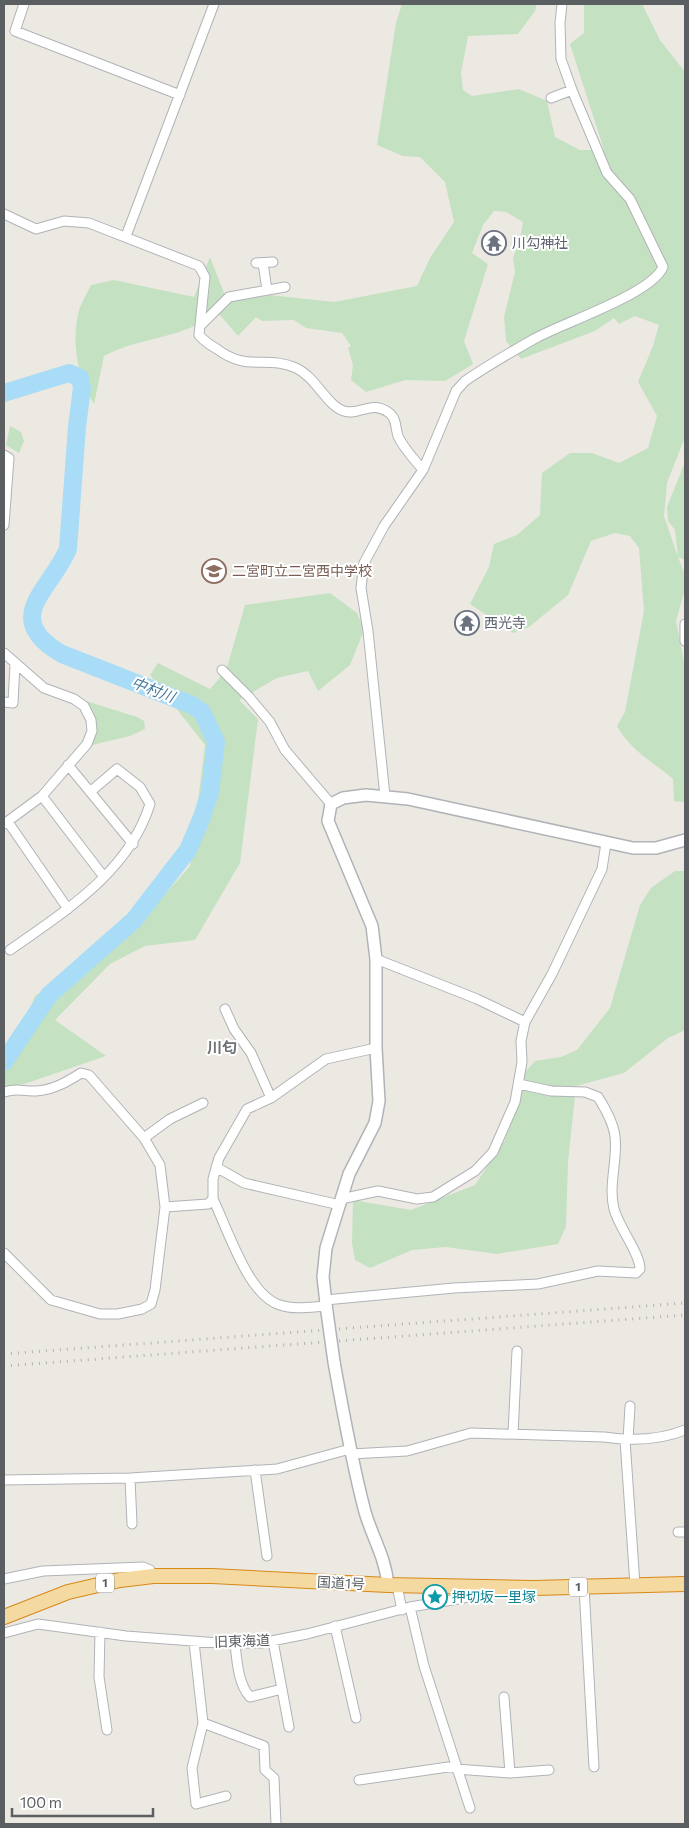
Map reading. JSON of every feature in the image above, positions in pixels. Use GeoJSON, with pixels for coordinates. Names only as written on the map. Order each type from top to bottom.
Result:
{"type":"FeatureCollection","features":[{"type":"Feature","properties":{"kind":"highway","name":"国道1号"},"geometry":{"type":"LineString","coordinates":[[4,1617],[68,1592],[120,1580],[153,1576],[212,1576],[471,1587],[584,1587],[685,1584]]}},
{"type":"Feature","properties":{"kind":"street"},"geometry":{"type":"LineString","coordinates":[[24,4],[15,31],[180,96]]}},
{"type":"Feature","properties":{"kind":"street"},"geometry":{"type":"LineString","coordinates":[[126,236],[214,4]]}},
{"type":"Feature","properties":{"kind":"street"},"geometry":{"type":"LineString","coordinates":[[386,796],[374,675],[361,588],[364,563],[372,546],[422,470],[456,391],[465,381],[533,340],[630,295],[659,276],[662,267],[630,200],[607,173],[572,90],[561,59],[560,23],[562,4]]}},
{"type":"Feature","properties":{"kind":"street"},"geometry":{"type":"LineString","coordinates":[[551,98],[572,90]]}},
{"type":"Feature","properties":{"kind":"street"},"geometry":{"type":"LineString","coordinates":[[4,214],[36,229],[64,221],[89,223],[186,260],[202,269],[205,277],[199,335],[203,340],[233,360],[283,364],[303,372],[337,407],[344,411],[376,407],[387,411],[394,418],[398,436],[422,470]]}},
{"type":"Feature","properties":{"kind":"street"},"geometry":{"type":"LineString","coordinates":[[264,263],[267,290]]}},
{"type":"Feature","properties":{"kind":"street"},"geometry":{"type":"LineString","coordinates":[[200,326],[229,296],[285,287]]}},
{"type":"Feature","properties":{"kind":"street"},"geometry":{"type":"LineString","coordinates":[[4,455],[9,458],[4,521]]}},
{"type":"Feature","properties":{"kind":"street"},"geometry":{"type":"LineString","coordinates":[[685,624],[685,641]]}},
{"type":"Feature","properties":{"kind":"street"},"geometry":{"type":"LineString","coordinates":[[4,653],[44,688],[74,698],[84,706],[91,720],[92,731],[87,744],[42,796],[6,823],[68,909]]}},
{"type":"Feature","properties":{"kind":"street"},"geometry":{"type":"LineString","coordinates":[[4,702],[12,703],[15,664]]}},
{"type":"Feature","properties":{"kind":"street"},"geometry":{"type":"LineString","coordinates":[[222,670],[250,697],[270,722],[285,750],[331,804]]}},
{"type":"Feature","properties":{"kind":"street"},"geometry":{"type":"LineString","coordinates":[[68,765],[133,844]]}},
{"type":"Feature","properties":{"kind":"street"},"geometry":{"type":"LineString","coordinates":[[10,950],[68,909],[104,877],[133,844],[144,825],[150,804],[140,787],[117,768],[90,792]]}},
{"type":"Feature","properties":{"kind":"street"},"geometry":{"type":"LineString","coordinates":[[42,796],[104,877]]}},
{"type":"Feature","properties":{"kind":"street"},"geometry":{"type":"LineString","coordinates":[[470,1808],[455,1767],[406,1608],[392,1585],[384,1557],[366,1514],[350,1452],[326,1306],[323,1277],[326,1248],[349,1174],[375,1123],[379,1101],[376,1048],[376,959],[372,926],[328,821],[331,804],[334,800],[353,796],[386,796],[633,848],[656,848],[685,840]]}},
{"type":"Feature","properties":{"kind":"street"},"geometry":{"type":"LineString","coordinates":[[216,1167],[244,1183],[340,1202],[378,1191],[417,1199],[433,1197],[468,1176],[493,1152],[515,1102],[522,1062],[521,1041],[525,1022],[552,974],[602,869],[606,842]]}},
{"type":"Feature","properties":{"kind":"street"},"geometry":{"type":"LineString","coordinates":[[376,959],[478,999],[525,1022]]}},
{"type":"Feature","properties":{"kind":"street"},"geometry":{"type":"LineString","coordinates":[[224,1008],[234,1029],[251,1053],[271,1098]]}},
{"type":"Feature","properties":{"kind":"street"},"geometry":{"type":"LineString","coordinates":[[376,1048],[326,1060],[271,1098],[247,1109],[219,1158],[213,1179],[213,1199],[239,1258],[268,1300],[279,1305],[296,1308],[326,1306],[454,1288],[538,1284],[598,1271],[636,1272],[640,1269],[640,1261],[623,1233],[614,1209],[610,1188],[615,1162],[615,1135],[598,1097],[585,1092],[551,1091],[519,1084]]}},
{"type":"Feature","properties":{"kind":"street"},"geometry":{"type":"LineString","coordinates":[[4,1092],[16,1088],[34,1091],[50,1089],[67,1082],[81,1073],[89,1075],[144,1138],[160,1165],[164,1207],[156,1290],[151,1304],[142,1310],[118,1314],[100,1314],[51,1300],[4,1252]]}},
{"type":"Feature","properties":{"kind":"street"},"geometry":{"type":"LineString","coordinates":[[144,1138],[170,1119],[203,1103]]}},
{"type":"Feature","properties":{"kind":"street"},"geometry":{"type":"LineString","coordinates":[[164,1207],[208,1204],[213,1199]]}},
{"type":"Feature","properties":{"kind":"street"},"geometry":{"type":"LineString","coordinates":[[513,1434],[517,1351]]}},
{"type":"Feature","properties":{"kind":"street"},"geometry":{"type":"LineString","coordinates":[[630,1406],[627,1440],[636,1585]]}},
{"type":"Feature","properties":{"kind":"street"},"geometry":{"type":"LineString","coordinates":[[4,1480],[130,1478],[277,1469],[350,1452],[407,1451],[471,1433],[604,1437],[627,1440],[670,1436],[685,1430]]}},
{"type":"Feature","properties":{"kind":"street"},"geometry":{"type":"LineString","coordinates":[[255,1470],[267,1556]]}},
{"type":"Feature","properties":{"kind":"street"},"geometry":{"type":"LineString","coordinates":[[130,1478],[132,1524]]}},
{"type":"Feature","properties":{"kind":"street"},"geometry":{"type":"LineString","coordinates":[[4,1580],[43,1571],[142,1567],[150,1570],[153,1576]]}},
{"type":"Feature","properties":{"kind":"street","name":"旧東海道"},"geometry":{"type":"LineString","coordinates":[[4,1633],[38,1624],[194,1642],[235,1644],[273,1641],[406,1608],[464,1598],[471,1587]]}},
{"type":"Feature","properties":{"kind":"street"},"geometry":{"type":"LineString","coordinates":[[584,1587],[594,1767]]}},
{"type":"Feature","properties":{"kind":"street"},"geometry":{"type":"LineString","coordinates":[[335,1626],[356,1718]]}},
{"type":"Feature","properties":{"kind":"street"},"geometry":{"type":"LineString","coordinates":[[100,1632],[99,1676],[107,1730]]}},
{"type":"Feature","properties":{"kind":"street"},"geometry":{"type":"LineString","coordinates":[[273,1641],[289,1726]]}},
{"type":"Feature","properties":{"kind":"street"},"geometry":{"type":"LineString","coordinates":[[194,1642],[203,1723],[192,1768],[196,1804],[226,1796]]}},
{"type":"Feature","properties":{"kind":"street"},"geometry":{"type":"LineString","coordinates":[[235,1644],[238,1670],[246,1693],[250,1697],[282,1689]]}},
{"type":"Feature","properties":{"kind":"street"},"geometry":{"type":"LineString","coordinates":[[504,1697],[510,1773]]}},
{"type":"Feature","properties":{"kind":"street"},"geometry":{"type":"LineString","coordinates":[[203,1723],[264,1746],[265,1770],[274,1778],[276,1824]]}},
{"type":"Feature","properties":{"kind":"street"},"geometry":{"type":"LineString","coordinates":[[359,1780],[455,1767],[510,1773],[549,1770]]}},
{"type":"Feature","properties":{"kind":"green space"},"geometry":{"type":"Polygon","coordinates":[[[402,4],[537,4],[535,11],[518,34],[468,36],[461,73],[463,90],[472,96],[519,89],[547,101],[555,137],[580,150],[604,150],[570,44],[584,33],[584,4],[642,4],[660,40],[685,72],[685,437],[667,483],[664,516],[685,575],[685,589],[676,621],[685,667],[685,802],[674,801],[673,779],[635,749],[617,726],[625,712],[644,611],[639,548],[630,536],[615,533],[591,541],[568,595],[529,627],[513,633],[470,604],[489,567],[494,544],[517,535],[540,515],[542,473],[570,453],[592,453],[619,463],[648,448],[657,416],[638,382],[653,346],[659,325],[635,316],[619,324],[614,318],[595,331],[521,359],[506,341],[504,317],[515,272],[513,258],[520,240],[523,222],[506,212],[494,211],[483,225],[472,253],[488,264],[464,341],[473,364],[445,381],[405,380],[366,392],[351,380],[353,365],[348,348],[351,346],[342,333],[306,328],[294,320],[262,321],[256,317],[238,336],[220,315],[179,332],[132,345],[104,356],[94,404],[83,383],[77,359],[76,334],[79,310],[91,285],[114,280],[194,297],[210,257],[224,293],[260,294],[334,302],[417,286],[430,258],[454,222],[445,182],[420,157],[403,156],[377,145],[396,23],[402,4]]]}},
{"type":"Feature","properties":{"kind":"green space"},"geometry":{"type":"Polygon","coordinates":[[[10,426],[21,432],[24,441],[19,453],[6,445],[10,426]]]}},
{"type":"Feature","properties":{"kind":"green space"},"geometry":{"type":"Polygon","coordinates":[[[685,462],[685,560],[678,557],[675,530],[668,521],[667,507],[685,462]]]}},
{"type":"Feature","properties":{"kind":"green space"},"geometry":{"type":"Polygon","coordinates":[[[330,593],[357,613],[364,630],[350,665],[318,691],[308,671],[277,678],[239,700],[258,719],[240,863],[195,940],[145,946],[110,964],[55,1020],[106,1056],[4,1089],[4,1074],[35,996],[137,926],[190,866],[205,745],[150,675],[158,663],[210,689],[226,671],[245,605],[330,593]]]}},
{"type":"Feature","properties":{"kind":"green space"},"geometry":{"type":"Polygon","coordinates":[[[86,701],[137,717],[144,721],[145,729],[130,736],[92,745],[96,733],[96,722],[93,712],[86,701]]]}},
{"type":"Feature","properties":{"kind":"green space"},"geometry":{"type":"Polygon","coordinates":[[[675,871],[685,871],[685,1030],[668,1038],[624,1073],[576,1086],[568,1162],[566,1227],[558,1244],[497,1254],[446,1247],[412,1250],[370,1268],[355,1260],[352,1243],[353,1200],[411,1210],[475,1185],[505,1140],[514,1084],[535,1061],[561,1057],[577,1050],[610,1008],[640,905],[651,888],[675,871]]]}},
{"type":"Feature","properties":{"kind":"waterway","name":"中村川"},"geometry":{"type":"LineString","coordinates":[[4,393],[69,373],[80,378],[82,388],[77,427],[68,549],[35,603],[32,616],[34,628],[44,641],[62,654],[192,705],[202,712],[216,742],[210,792],[188,850],[134,920],[49,995],[4,1062]]}},
{"type":"Feature","properties":{"kind":"railway"},"geometry":{"type":"LineString","coordinates":[[4,1354],[685,1303]]}},
{"type":"Feature","properties":{"kind":"railway"},"geometry":{"type":"LineString","coordinates":[[4,1366],[685,1315]]}},
{"type":"Feature","properties":{"kind":"place","name":"川勾神社"},"geometry":{"type":"Point","coordinates":[494,243]}},
{"type":"Feature","properties":{"kind":"place","name":"二宮町立二宮西中学校"},"geometry":{"type":"Point","coordinates":[214,571]}},
{"type":"Feature","properties":{"kind":"place","name":"西光寺"},"geometry":{"type":"Point","coordinates":[467,623]}},
{"type":"Feature","properties":{"kind":"place","name":"押切坂一里塚"},"geometry":{"type":"Point","coordinates":[435,1597]}},
{"type":"Feature","properties":{"kind":"district","name":"川匂"},"geometry":{"type":"Point","coordinates":[222,1048]}}]}
